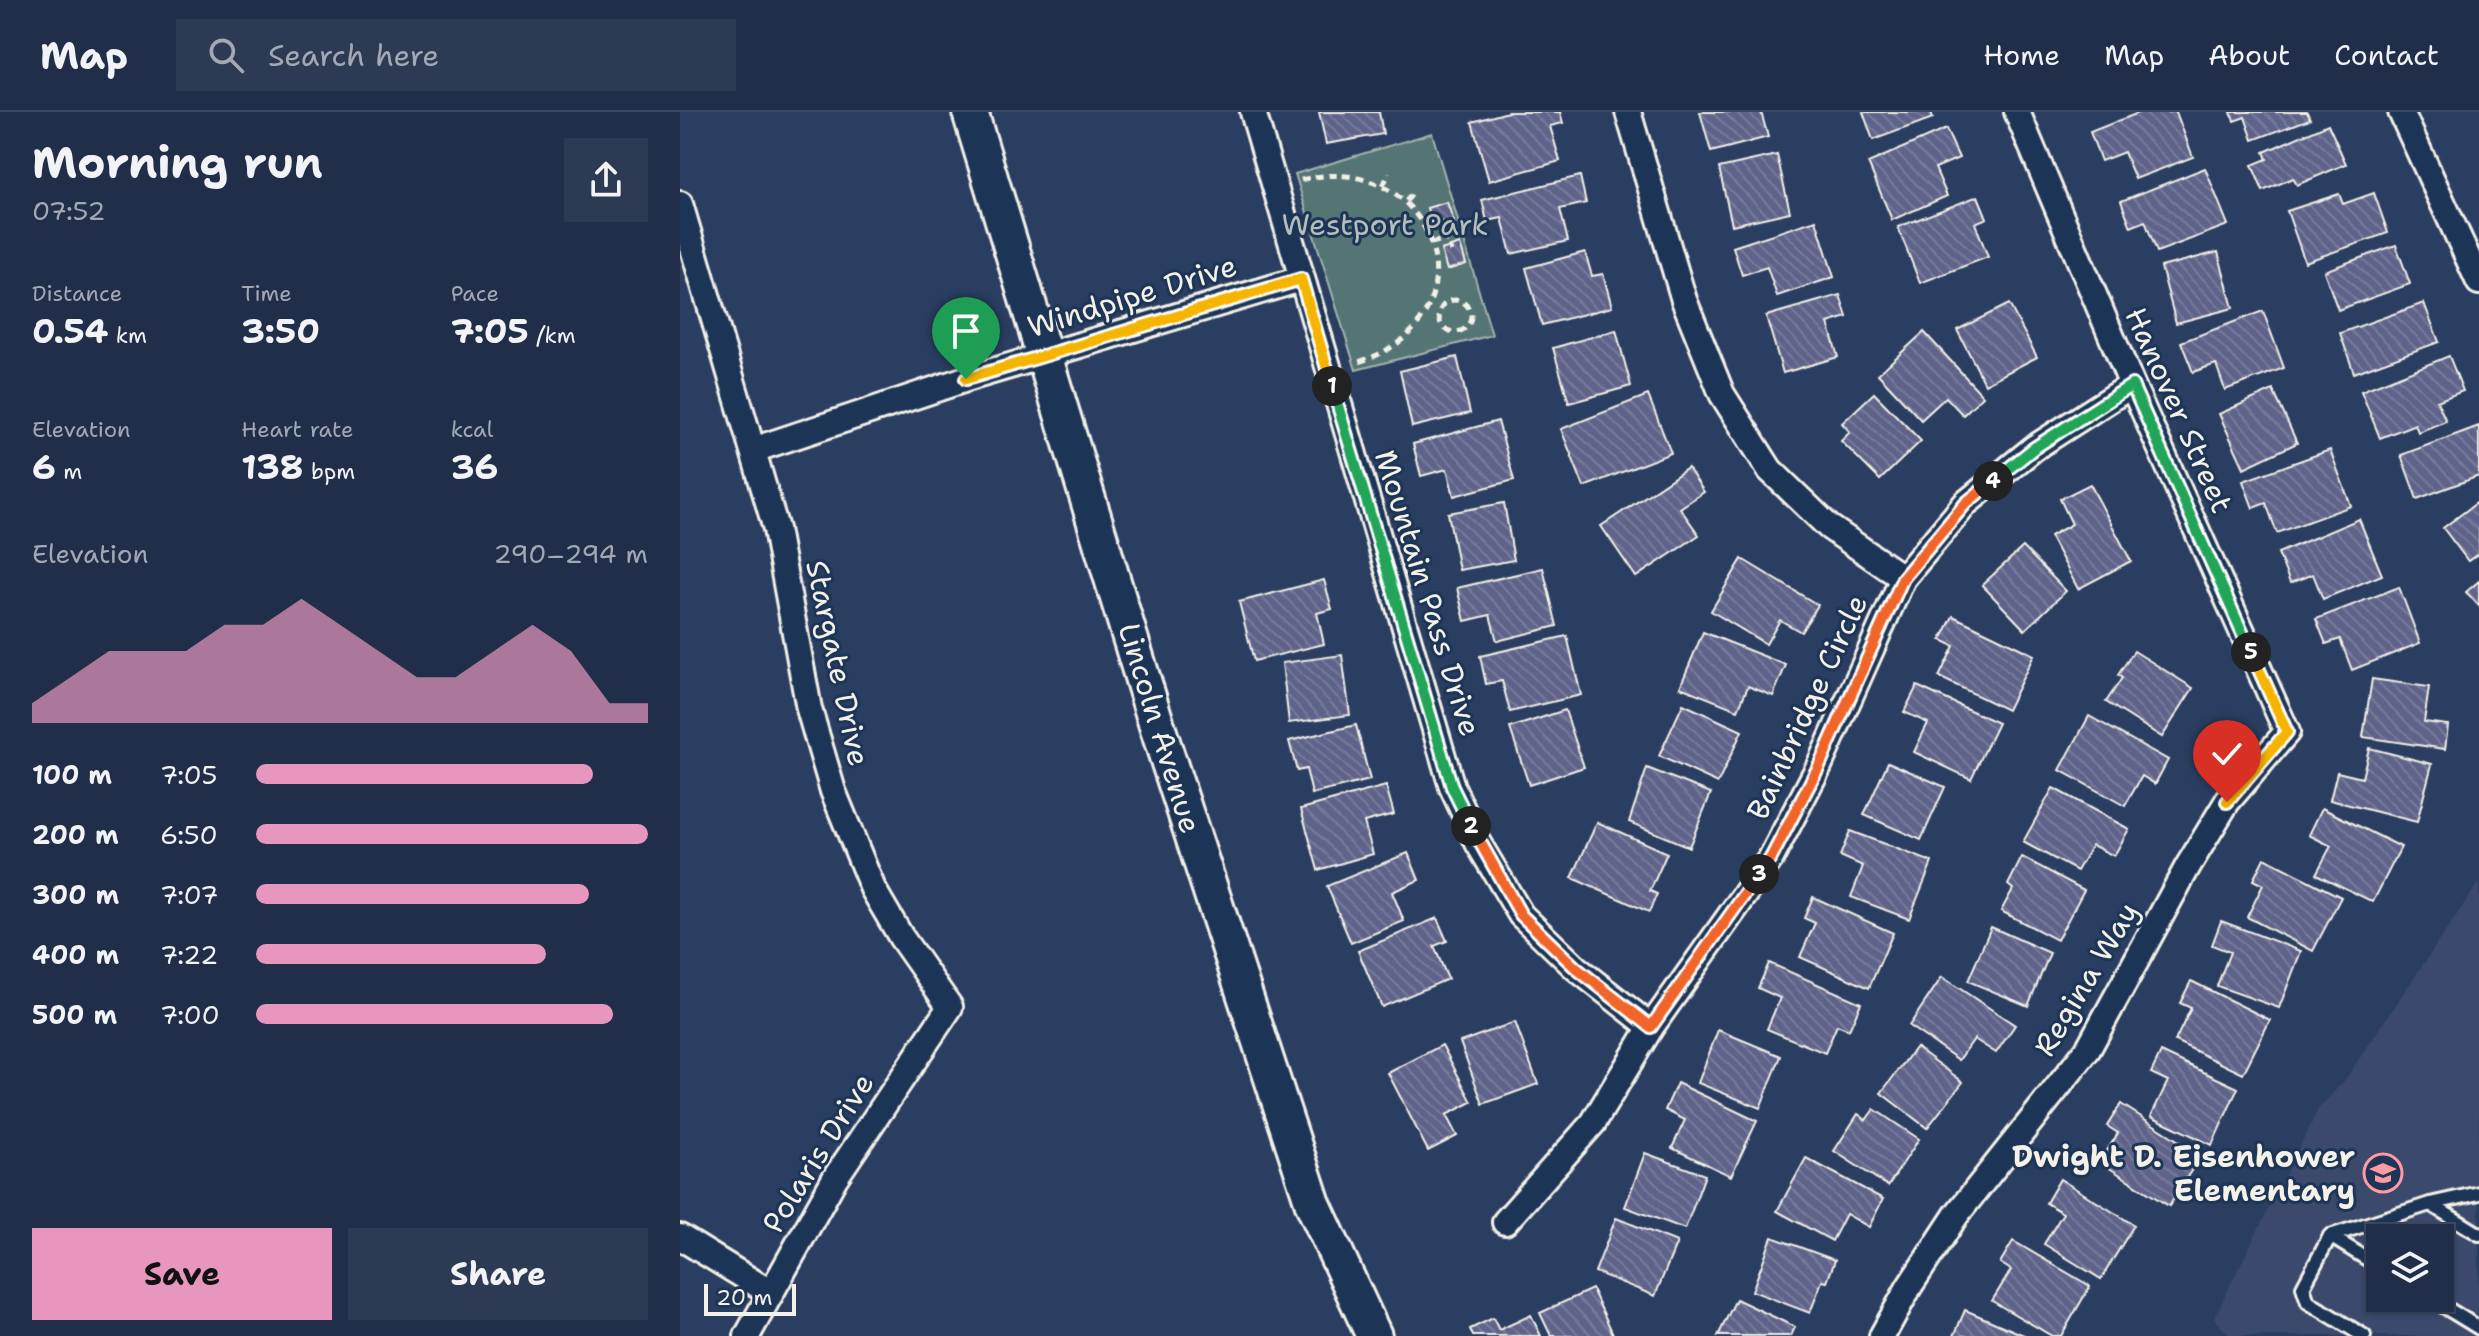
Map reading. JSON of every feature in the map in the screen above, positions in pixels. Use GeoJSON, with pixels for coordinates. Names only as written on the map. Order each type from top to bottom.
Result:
{"type":"FeatureCollection","features":[{"type":"Feature","properties":{"kind":"main road","name":"Lincoln Avenue"},"geometry":{"type":"LineString","coordinates":[[970,112],[1157,726],[1313,1204],[1374,1336]]}},
{"type":"Feature","properties":{"kind":"street","name":"Mountain Pass Drive"},"geometry":{"type":"LineString","coordinates":[[1253,112],[1452,787],[1478,843],[1521,915],[1576,968],[1651,1027]]}},
{"type":"Feature","properties":{"kind":"street"},"geometry":{"type":"LineString","coordinates":[[1628,112],[1684,300],[1722,394],[1770,470],[1829,527],[1903,578]]}},
{"type":"Feature","properties":{"kind":"street","name":"Hanover Street"},"geometry":{"type":"LineString","coordinates":[[2017,112],[2132,385],[2287,732]]}},
{"type":"Feature","properties":{"kind":"street"},"geometry":{"type":"LineString","coordinates":[[2401,112],[2477,275]]}},
{"type":"Feature","properties":{"kind":"street","name":"Stargate Drive"},"geometry":{"type":"LineString","coordinates":[[680,204],[694,266],[776,529],[809,709],[833,791],[873,889],[901,937],[950,1007]]}},
{"type":"Feature","properties":{"kind":"street","name":"Windpipe Drive"},"geometry":{"type":"LineString","coordinates":[[753,450],[1045,356],[1301,279]]}},
{"type":"Feature","properties":{"kind":"street","name":"Bainbridge Circle"},"geometry":{"type":"LineString","coordinates":[[1505,1222],[1593,1123],[1651,1027],[1771,858],[1819,766],[1903,578],[1966,503],[2034,448],[2132,385]]}},
{"type":"Feature","properties":{"kind":"street","name":"Regina Way"},"geometry":{"type":"LineString","coordinates":[[1882,1336],[1909,1287],[1957,1214],[2088,1049],[2188,866],[2227,802],[2287,732]]}},
{"type":"Feature","properties":{"kind":"street","name":"Polaris Drive"},"geometry":{"type":"LineString","coordinates":[[747,1336],[835,1178],[950,1007]]}},
{"type":"Feature","properties":{"kind":"street"},"geometry":{"type":"LineString","coordinates":[[680,1237],[771,1293]]}},
{"type":"Feature","properties":{"kind":"lane"},"geometry":{"type":"LineString","coordinates":[[2364,1336],[2308,1302],[2303,1287],[2330,1236],[2430,1204],[2479,1193]]}},
{"type":"Feature","properties":{"kind":"lane"},"geometry":{"type":"LineString","coordinates":[[2430,1204],[2479,1234]]}},
{"type":"Feature","properties":{"kind":"lane"},"geometry":{"type":"LineString","coordinates":[[2330,1236],[2366,1258]]}},
{"type":"Feature","properties":{"kind":"lane"},"geometry":{"type":"LineString","coordinates":[[2453,1312],[2479,1328]]}},
{"type":"Feature","properties":{"kind":"path"},"geometry":{"type":"LineString","coordinates":[[1383,186],[1389,173]]}},
{"type":"Feature","properties":{"kind":"path"},"geometry":{"type":"LineString","coordinates":[[1297,181],[1336,177],[1367,180],[1383,186],[1406,201],[1431,243],[1436,269],[1430,306],[1420,324],[1399,344],[1353,364]]}},
{"type":"Feature","properties":{"kind":"path"},"geometry":{"type":"LineString","coordinates":[[1406,201],[1415,191]]}},
{"type":"Feature","properties":{"kind":"path"},"geometry":{"type":"LineString","coordinates":[[1441,221],[1451,252]]}},
{"type":"Feature","properties":{"kind":"path"},"geometry":{"type":"LineString","coordinates":[[1431,243],[1447,239]]}},
{"type":"Feature","properties":{"kind":"path"},"geometry":{"type":"LineString","coordinates":[[1459,301],[1468,306],[1471,321],[1460,332],[1448,331],[1439,323],[1439,310],[1448,302],[1459,301]]}},
{"type":"Feature","properties":{"kind":"path"},"geometry":{"type":"LineString","coordinates":[[1430,306],[1439,310]]}},
{"type":"Feature","properties":{"kind":"shaded area","name":"Dwight D. Eisenhower Elementary"},"geometry":{"type":"Polygon","coordinates":[[[2479,882],[2479,1336],[2230,1336],[2214,1318],[2319,1108],[2344,1081],[2479,882]]]}},
{"type":"Feature","properties":{"kind":"green space","name":"Westport Park"},"geometry":{"type":"Polygon","coordinates":[[[1432,133],[1492,335],[1356,370],[1295,174],[1432,133]]]}},
{"type":"Feature","properties":{"kind":"building"},"geometry":{"type":"Polygon","coordinates":[[[1319,112],[1379,112],[1383,134],[1326,144],[1319,112]]]}},
{"type":"Feature","properties":{"kind":"building"},"geometry":{"type":"Polygon","coordinates":[[[1508,112],[1560,112],[1563,123],[1550,126],[1560,161],[1489,181],[1472,122],[1508,112]]]}},
{"type":"Feature","properties":{"kind":"building"},"geometry":{"type":"Polygon","coordinates":[[[1700,112],[1761,112],[1768,137],[1711,152],[1700,112]]]}},
{"type":"Feature","properties":{"kind":"building"},"geometry":{"type":"Polygon","coordinates":[[[1863,112],[1931,112],[1933,118],[1873,140],[1863,112]]]}},
{"type":"Feature","properties":{"kind":"building"},"geometry":{"type":"Polygon","coordinates":[[[2141,112],[2176,112],[2193,157],[2135,179],[2124,152],[2101,161],[2090,132],[2141,112]]]}},
{"type":"Feature","properties":{"kind":"building"},"geometry":{"type":"Polygon","coordinates":[[[2231,112],[2307,112],[2310,119],[2253,140],[2245,117],[2234,121],[2231,112]]]}},
{"type":"Feature","properties":{"kind":"building"},"geometry":{"type":"Polygon","coordinates":[[[2328,124],[2346,164],[2297,185],[2293,178],[2263,191],[2252,165],[2267,159],[2264,152],[2328,124]]]}},
{"type":"Feature","properties":{"kind":"building"},"geometry":{"type":"Polygon","coordinates":[[[1946,129],[1959,158],[1935,168],[1947,196],[1892,220],[1868,163],[1946,129]]]}},
{"type":"Feature","properties":{"kind":"building"},"geometry":{"type":"Polygon","coordinates":[[[1777,155],[1790,212],[1732,225],[1719,168],[1777,155]]]}},
{"type":"Feature","properties":{"kind":"building"},"geometry":{"type":"Polygon","coordinates":[[[2205,168],[2228,225],[2157,252],[2145,221],[2131,227],[2121,201],[2205,168]]]}},
{"type":"Feature","properties":{"kind":"building"},"geometry":{"type":"Polygon","coordinates":[[[1580,176],[1586,203],[1560,209],[1568,241],[1511,254],[1502,218],[1487,221],[1482,200],[1580,176]]]}},
{"type":"Feature","properties":{"kind":"building"},"geometry":{"type":"Polygon","coordinates":[[[2374,193],[2388,233],[2305,262],[2287,211],[2339,194],[2343,204],[2374,193]]]}},
{"type":"Feature","properties":{"kind":"building"},"geometry":{"type":"Polygon","coordinates":[[[1978,196],[1987,218],[1975,223],[1988,257],[1920,283],[1898,227],[1978,196]]]}},
{"type":"Feature","properties":{"kind":"building"},"geometry":{"type":"Polygon","coordinates":[[[1447,202],[1454,222],[1433,228],[1427,208],[1447,202]]]}},
{"type":"Feature","properties":{"kind":"building"},"geometry":{"type":"Polygon","coordinates":[[[1816,220],[1834,277],[1777,296],[1767,267],[1742,275],[1733,247],[1816,220]]]}},
{"type":"Feature","properties":{"kind":"building"},"geometry":{"type":"Polygon","coordinates":[[[1460,244],[1466,264],[1447,270],[1441,250],[1460,244]]]}},
{"type":"Feature","properties":{"kind":"building"},"geometry":{"type":"Polygon","coordinates":[[[2396,245],[2410,284],[2338,310],[2324,271],[2396,245]]]}},
{"type":"Feature","properties":{"kind":"building"},"geometry":{"type":"Polygon","coordinates":[[[1585,252],[1592,276],[1603,274],[1612,307],[1542,325],[1526,268],[1585,252]]]}},
{"type":"Feature","properties":{"kind":"building"},"geometry":{"type":"Polygon","coordinates":[[[2218,252],[2233,308],[2176,323],[2161,267],[2218,252]]]}},
{"type":"Feature","properties":{"kind":"building"},"geometry":{"type":"Polygon","coordinates":[[[1840,295],[1847,317],[1828,323],[1838,357],[1783,373],[1766,316],[1840,295]]]}},
{"type":"Feature","properties":{"kind":"building"},"geometry":{"type":"Polygon","coordinates":[[[2424,303],[2439,342],[2354,373],[2340,333],[2424,303]]]}},
{"type":"Feature","properties":{"kind":"building"},"geometry":{"type":"Polygon","coordinates":[[[2009,304],[2037,357],[1985,384],[1957,330],[2009,304]]]}},
{"type":"Feature","properties":{"kind":"building"},"geometry":{"type":"Polygon","coordinates":[[[2263,311],[2284,368],[2225,390],[2216,364],[2193,372],[2181,342],[2263,311]]]}},
{"type":"Feature","properties":{"kind":"building"},"geometry":{"type":"Polygon","coordinates":[[[1616,330],[1631,386],[1569,403],[1553,348],[1616,330]]]}},
{"type":"Feature","properties":{"kind":"building"},"geometry":{"type":"Polygon","coordinates":[[[1924,332],[1983,396],[1963,415],[1946,397],[1921,420],[1878,374],[1924,332]]]}},
{"type":"Feature","properties":{"kind":"building"},"geometry":{"type":"Polygon","coordinates":[[[2449,356],[2463,391],[2437,401],[2446,421],[2418,432],[2415,424],[2380,438],[2361,391],[2449,356]]]}},
{"type":"Feature","properties":{"kind":"building"},"geometry":{"type":"Polygon","coordinates":[[[1457,357],[1470,413],[1412,427],[1400,371],[1457,357]]]}},
{"type":"Feature","properties":{"kind":"building"},"geometry":{"type":"Polygon","coordinates":[[[2273,390],[2297,443],[2244,468],[2219,414],[2273,390]]]}},
{"type":"Feature","properties":{"kind":"building"},"geometry":{"type":"Polygon","coordinates":[[[1874,393],[1921,441],[1880,480],[1841,441],[1850,432],[1842,423],[1874,393]]]}},
{"type":"Feature","properties":{"kind":"building"},"geometry":{"type":"Polygon","coordinates":[[[1648,395],[1671,453],[1584,487],[1561,429],[1648,395]]]}},
{"type":"Feature","properties":{"kind":"building"},"geometry":{"type":"Polygon","coordinates":[[[1498,421],[1514,480],[1454,496],[1447,469],[1421,476],[1413,444],[1498,421]]]}},
{"type":"Feature","properties":{"kind":"building"},"geometry":{"type":"Polygon","coordinates":[[[2479,426],[2479,476],[2417,499],[2401,455],[2479,426]]]}},
{"type":"Feature","properties":{"kind":"building"},"geometry":{"type":"Polygon","coordinates":[[[2330,450],[2351,506],[2277,533],[2266,503],[2253,508],[2243,481],[2330,450]]]}},
{"type":"Feature","properties":{"kind":"building"},"geometry":{"type":"Polygon","coordinates":[[[1688,468],[1704,492],[1680,508],[1699,535],[1636,577],[1601,526],[1688,468]]]}},
{"type":"Feature","properties":{"kind":"building"},"geometry":{"type":"Polygon","coordinates":[[[2090,484],[2131,561],[2078,589],[2050,536],[2072,524],[2060,499],[2090,484]]]}},
{"type":"Feature","properties":{"kind":"building"},"geometry":{"type":"Polygon","coordinates":[[[2479,501],[2479,553],[2468,561],[2443,528],[2479,501]]]}},
{"type":"Feature","properties":{"kind":"building"},"geometry":{"type":"Polygon","coordinates":[[[1504,503],[1514,560],[1459,570],[1448,513],[1504,503]]]}},
{"type":"Feature","properties":{"kind":"building"},"geometry":{"type":"Polygon","coordinates":[[[2359,519],[2382,575],[2323,599],[2313,574],[2290,583],[2278,553],[2359,519]]]}},
{"type":"Feature","properties":{"kind":"building"},"geometry":{"type":"Polygon","coordinates":[[[2023,547],[2066,591],[2025,630],[1982,585],[2023,547]]]}},
{"type":"Feature","properties":{"kind":"building"},"geometry":{"type":"Polygon","coordinates":[[[1742,559],[1818,605],[1801,632],[1780,620],[1766,644],[1711,611],[1742,559]]]}},
{"type":"Feature","properties":{"kind":"building"},"geometry":{"type":"Polygon","coordinates":[[[1543,568],[1557,626],[1497,641],[1490,615],[1465,621],[1457,588],[1543,568]]]}},
{"type":"Feature","properties":{"kind":"building"},"geometry":{"type":"Polygon","coordinates":[[[1324,580],[1332,609],[1317,613],[1324,644],[1254,661],[1239,602],[1324,580]]]}},
{"type":"Feature","properties":{"kind":"building"},"geometry":{"type":"Polygon","coordinates":[[[2479,581],[2479,606],[2466,592],[2479,581]]]}},
{"type":"Feature","properties":{"kind":"building"},"geometry":{"type":"Polygon","coordinates":[[[2399,587],[2420,643],[2352,670],[2340,639],[2326,644],[2316,619],[2399,587]]]}},
{"type":"Feature","properties":{"kind":"building"},"geometry":{"type":"Polygon","coordinates":[[[1953,616],[2034,655],[2007,710],[1939,677],[1954,646],[1941,640],[1953,616]]]}},
{"type":"Feature","properties":{"kind":"building"},"geometry":{"type":"Polygon","coordinates":[[[1703,632],[1786,665],[1773,696],[1748,686],[1738,710],[1680,687],[1703,632]]]}},
{"type":"Feature","properties":{"kind":"building"},"geometry":{"type":"Polygon","coordinates":[[[1567,636],[1581,695],[1510,712],[1502,681],[1486,684],[1480,656],[1567,636]]]}},
{"type":"Feature","properties":{"kind":"building"},"geometry":{"type":"Polygon","coordinates":[[[2134,651],[2193,688],[2162,737],[2106,702],[2122,678],[2118,675],[2134,651]]]}},
{"type":"Feature","properties":{"kind":"building"},"geometry":{"type":"Polygon","coordinates":[[[1342,655],[1350,715],[1289,723],[1282,663],[1342,655]]]}},
{"type":"Feature","properties":{"kind":"building"},"geometry":{"type":"Polygon","coordinates":[[[2372,679],[2429,687],[2424,722],[2448,725],[2445,749],[2363,737],[2372,679]]]}},
{"type":"Feature","properties":{"kind":"building"},"geometry":{"type":"Polygon","coordinates":[[[1917,686],[1998,723],[1971,779],[1914,752],[1928,723],[1904,712],[1917,686]]]}},
{"type":"Feature","properties":{"kind":"building"},"geometry":{"type":"Polygon","coordinates":[[[1683,704],[1742,731],[1718,783],[1659,756],[1683,704]]]}},
{"type":"Feature","properties":{"kind":"building"},"geometry":{"type":"Polygon","coordinates":[[[1565,710],[1584,767],[1529,785],[1510,728],[1565,710]]]}},
{"type":"Feature","properties":{"kind":"building"},"geometry":{"type":"Polygon","coordinates":[[[2089,716],[2168,760],[2155,784],[2142,776],[2125,806],[2060,770],[2089,716]]]}},
{"type":"Feature","properties":{"kind":"building"},"geometry":{"type":"Polygon","coordinates":[[[1356,725],[1370,780],[1312,794],[1306,769],[1297,771],[1289,741],[1356,725]]]}},
{"type":"Feature","properties":{"kind":"building"},"geometry":{"type":"Polygon","coordinates":[[[2369,748],[2432,764],[2417,822],[2330,800],[2337,772],[2362,778],[2369,748]]]}},
{"type":"Feature","properties":{"kind":"building"},"geometry":{"type":"Polygon","coordinates":[[[1888,762],[1945,787],[1921,840],[1864,815],[1888,762]]]}},
{"type":"Feature","properties":{"kind":"building"},"geometry":{"type":"Polygon","coordinates":[[[1647,768],[1711,793],[1689,847],[1629,822],[1647,768]]]}},
{"type":"Feature","properties":{"kind":"building"},"geometry":{"type":"Polygon","coordinates":[[[1386,786],[1394,814],[1364,822],[1373,854],[1318,870],[1301,809],[1386,786]]]}},
{"type":"Feature","properties":{"kind":"building"},"geometry":{"type":"Polygon","coordinates":[[[2053,788],[2129,829],[2114,856],[2092,845],[2077,871],[2023,842],[2053,788]]]}},
{"type":"Feature","properties":{"kind":"building"},"geometry":{"type":"Polygon","coordinates":[[[2322,808],[2401,847],[2373,902],[2316,874],[2331,846],[2309,835],[2322,808]]]}},
{"type":"Feature","properties":{"kind":"building"},"geometry":{"type":"Polygon","coordinates":[[[1597,822],[1667,853],[1650,891],[1657,894],[1649,912],[1572,878],[1597,822]]]}},
{"type":"Feature","properties":{"kind":"building"},"geometry":{"type":"Polygon","coordinates":[[[1850,831],[1932,862],[1909,919],[1851,897],[1863,866],[1840,856],[1850,831]]]}},
{"type":"Feature","properties":{"kind":"building"},"geometry":{"type":"Polygon","coordinates":[[[1408,853],[1419,880],[1392,892],[1404,921],[1351,943],[1327,886],[1408,853]]]}},
{"type":"Feature","properties":{"kind":"building"},"geometry":{"type":"Polygon","coordinates":[[[2022,857],[2084,890],[2057,940],[2001,911],[2013,889],[2008,885],[2022,857]]]}},
{"type":"Feature","properties":{"kind":"building"},"geometry":{"type":"Polygon","coordinates":[[[2264,858],[2341,897],[2313,951],[2247,917],[2263,885],[2253,880],[2264,858]]]}},
{"type":"Feature","properties":{"kind":"building"},"geometry":{"type":"Polygon","coordinates":[[[1813,897],[1893,933],[1869,988],[1800,957],[1815,923],[1804,918],[1813,897]]]}},
{"type":"Feature","properties":{"kind":"building"},"geometry":{"type":"Polygon","coordinates":[[[1437,918],[1447,941],[1434,946],[1448,979],[1382,1007],[1358,951],[1437,918]]]}},
{"type":"Feature","properties":{"kind":"building"},"geometry":{"type":"Polygon","coordinates":[[[2221,921],[2301,951],[2279,1008],[2217,986],[2230,952],[2212,945],[2221,921]]]}},
{"type":"Feature","properties":{"kind":"building"},"geometry":{"type":"Polygon","coordinates":[[[1991,927],[2050,953],[2028,1006],[1968,981],[1991,927]]]}},
{"type":"Feature","properties":{"kind":"building"},"geometry":{"type":"Polygon","coordinates":[[[1769,963],[1861,1003],[1849,1030],[1837,1025],[1825,1053],[1767,1029],[1780,998],[1758,988],[1769,963]]]}},
{"type":"Feature","properties":{"kind":"building"},"geometry":{"type":"Polygon","coordinates":[[[1942,977],[2015,1025],[1996,1053],[1974,1039],[1959,1060],[1909,1026],[1942,977]]]}},
{"type":"Feature","properties":{"kind":"building"},"geometry":{"type":"Polygon","coordinates":[[[2191,981],[2270,1020],[2243,1074],[2175,1041],[2191,1008],[2180,1003],[2191,981]]]}},
{"type":"Feature","properties":{"kind":"building"},"geometry":{"type":"Polygon","coordinates":[[[1515,1022],[1538,1084],[1483,1104],[1460,1042],[1515,1022]]]}},
{"type":"Feature","properties":{"kind":"building"},"geometry":{"type":"Polygon","coordinates":[[[1718,1030],[1781,1056],[1760,1108],[1698,1083],[1718,1030]]]}},
{"type":"Feature","properties":{"kind":"building"},"geometry":{"type":"Polygon","coordinates":[[[1442,1045],[1472,1102],[1446,1115],[1457,1136],[1428,1151],[1388,1073],[1442,1045]]]}},
{"type":"Feature","properties":{"kind":"building"},"geometry":{"type":"Polygon","coordinates":[[[1916,1047],[1963,1082],[1927,1128],[1881,1093],[1916,1047]]]}},
{"type":"Feature","properties":{"kind":"building"},"geometry":{"type":"Polygon","coordinates":[[[2161,1052],[2238,1088],[2212,1145],[2151,1116],[2168,1081],[2151,1073],[2161,1052]]]}},
{"type":"Feature","properties":{"kind":"building"},"geometry":{"type":"Polygon","coordinates":[[[1677,1083],[1757,1121],[1731,1176],[1672,1148],[1685,1120],[1665,1110],[1677,1083]]]}},
{"type":"Feature","properties":{"kind":"building"},"geometry":{"type":"Polygon","coordinates":[[[2121,1104],[2201,1155],[2169,1206],[2100,1162],[2118,1133],[2107,1126],[2121,1104]]]}},
{"type":"Feature","properties":{"kind":"building"},"geometry":{"type":"Polygon","coordinates":[[[1874,1109],[1919,1139],[1888,1186],[1834,1151],[1858,1114],[1866,1120],[1874,1109]]]}},
{"type":"Feature","properties":{"kind":"building"},"geometry":{"type":"Polygon","coordinates":[[[1645,1153],[1705,1175],[1685,1229],[1625,1207],[1645,1153]]]}},
{"type":"Feature","properties":{"kind":"building"},"geometry":{"type":"Polygon","coordinates":[[[1806,1158],[1883,1199],[1869,1227],[1846,1214],[1832,1241],[1777,1211],[1806,1158]]]}},
{"type":"Feature","properties":{"kind":"building"},"geometry":{"type":"Polygon","coordinates":[[[2060,1179],[2134,1225],[2101,1279],[2044,1244],[2063,1213],[2046,1203],[2060,1179]]]}},
{"type":"Feature","properties":{"kind":"building"},"geometry":{"type":"Polygon","coordinates":[[[1616,1218],[1677,1242],[1655,1296],[1595,1272],[1616,1218]]]}},
{"type":"Feature","properties":{"kind":"building"},"geometry":{"type":"Polygon","coordinates":[[[1772,1237],[1835,1260],[1827,1282],[1822,1281],[1810,1313],[1752,1291],[1772,1237]]]}},
{"type":"Feature","properties":{"kind":"building"},"geometry":{"type":"Polygon","coordinates":[[[2013,1241],[2090,1286],[2061,1336],[2052,1336],[1992,1301],[2011,1270],[2000,1263],[2013,1241]]]}},
{"type":"Feature","properties":{"kind":"building"},"geometry":{"type":"Polygon","coordinates":[[[1592,1289],[1614,1336],[1551,1336],[1540,1313],[1592,1289]]]}},
{"type":"Feature","properties":{"kind":"building"},"geometry":{"type":"Polygon","coordinates":[[[1736,1299],[1795,1327],[1791,1336],[1718,1336],[1736,1299]]]}},
{"type":"Feature","properties":{"kind":"building"},"geometry":{"type":"Polygon","coordinates":[[[1965,1310],[2026,1336],[1954,1336],[1965,1310]]]}},
{"type":"Feature","properties":{"kind":"building"},"geometry":{"type":"Polygon","coordinates":[[[1531,1315],[1541,1336],[1473,1336],[1470,1329],[1493,1318],[1499,1330],[1531,1315]]]}},
{"type":"Feature","properties":{"kind":"place","name":"Dwight D. Eisenhower Elementary"},"geometry":{"type":"Point","coordinates":[2383,1173]}},
{"type":"Feature","properties":{"kind":"route"},"geometry":{"type":"LineString","coordinates":[[966,379],[1301,279],[1452,787],[1478,843],[1521,915],[1576,968],[1651,1027],[1771,858],[1819,766],[1903,578],[1966,503],[2034,448],[2132,385],[2287,732],[2227,802]]}}]}
